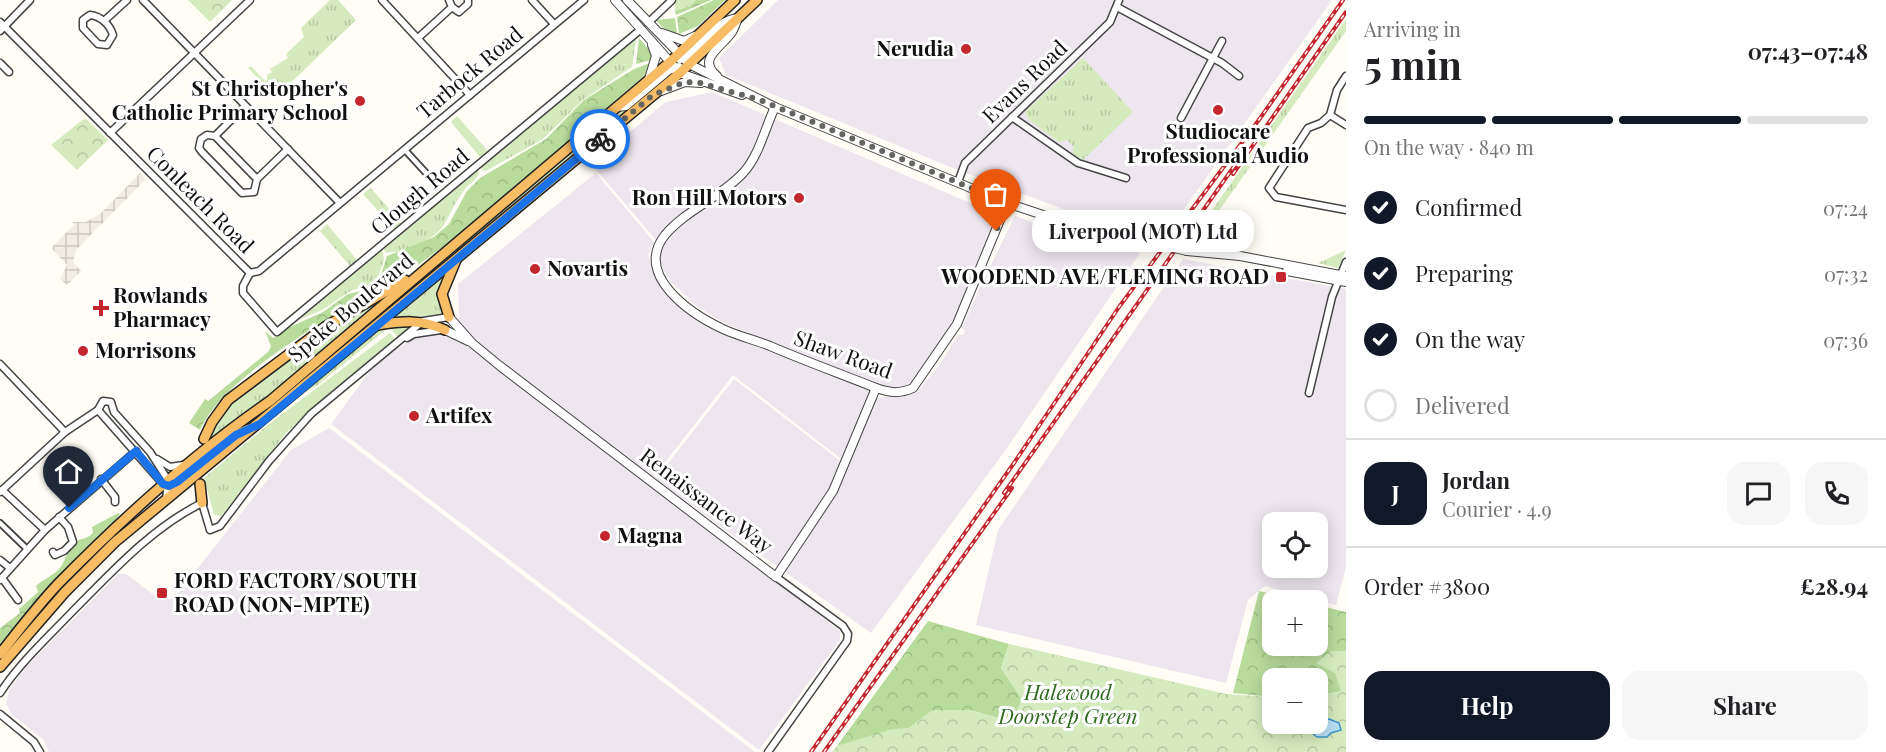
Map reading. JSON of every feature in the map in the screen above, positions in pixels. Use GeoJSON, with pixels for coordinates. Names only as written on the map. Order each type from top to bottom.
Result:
{"type":"FeatureCollection","features":[{"type":"Feature","properties":{"kind":"highway","name":"Speke Boulevard"},"geometry":{"type":"LineString","coordinates":[[0,667],[65,592],[115,542],[164,504],[653,95],[699,34],[735,0]]}},
{"type":"Feature","properties":{"kind":"highway","name":"Speke Boulevard"},"geometry":{"type":"LineString","coordinates":[[0,654],[58,585],[185,465],[270,401],[648,81],[675,68],[683,58],[738,18],[757,0]]}},
{"type":"Feature","properties":{"kind":"highway"},"geometry":{"type":"LineString","coordinates":[[449,317],[442,294],[459,255]]}},
{"type":"Feature","properties":{"kind":"highway"},"geometry":{"type":"LineString","coordinates":[[204,439],[212,422],[228,400],[326,327],[426,268]]}},
{"type":"Feature","properties":{"kind":"highway"},"geometry":{"type":"LineString","coordinates":[[376,325],[409,320],[423,321],[445,330]]}},
{"type":"Feature","properties":{"kind":"highway"},"geometry":{"type":"LineString","coordinates":[[167,483],[236,435],[260,424]]}},
{"type":"Feature","properties":{"kind":"highway"},"geometry":{"type":"LineString","coordinates":[[200,484],[202,503]]}},
{"type":"Feature","properties":{"kind":"street"},"geometry":{"type":"LineString","coordinates":[[1,27],[30,0]]}},
{"type":"Feature","properties":{"kind":"street"},"geometry":{"type":"LineString","coordinates":[[104,21],[126,0]]}},
{"type":"Feature","properties":{"kind":"street"},"geometry":{"type":"LineString","coordinates":[[143,0],[340,203]]}},
{"type":"Feature","properties":{"kind":"street"},"geometry":{"type":"LineString","coordinates":[[110,133],[250,0]]}},
{"type":"Feature","properties":{"kind":"street"},"geometry":{"type":"LineString","coordinates":[[382,0],[470,95]]}},
{"type":"Feature","properties":{"kind":"street"},"geometry":{"type":"LineString","coordinates":[[449,0],[452,7],[459,12],[468,4],[468,0]]}},
{"type":"Feature","properties":{"kind":"street"},"geometry":{"type":"LineString","coordinates":[[532,0],[554,24]]}},
{"type":"Feature","properties":{"kind":"street","name":"Tarbock Road"},"geometry":{"type":"LineString","coordinates":[[250,273],[259,272],[584,0]]}},
{"type":"Feature","properties":{"kind":"street"},"geometry":{"type":"LineString","coordinates":[[615,0],[675,68],[760,100],[1007,203],[1082,228],[1186,251],[1227,256],[1342,278]]}},
{"type":"Feature","properties":{"kind":"street"},"geometry":{"type":"LineString","coordinates":[[627,0],[683,58],[722,85]]}},
{"type":"Feature","properties":{"kind":"street"},"geometry":{"type":"LineString","coordinates":[[650,26],[672,0]]}},
{"type":"Feature","properties":{"kind":"street","name":"Evans Road"},"geometry":{"type":"LineString","coordinates":[[958,182],[965,163],[1110,22],[1118,3],[1239,76]]}},
{"type":"Feature","properties":{"kind":"street"},"geometry":{"type":"LineString","coordinates":[[418,39],[452,7]]}},
{"type":"Feature","properties":{"kind":"street"},"geometry":{"type":"LineString","coordinates":[[90,15],[104,21],[113,35],[110,43],[104,46],[98,44],[85,32],[82,24],[90,15]]}},
{"type":"Feature","properties":{"kind":"street"},"geometry":{"type":"LineString","coordinates":[[722,85],[712,72],[708,61],[711,54],[732,33],[738,18]]}},
{"type":"Feature","properties":{"kind":"street"},"geometry":{"type":"LineString","coordinates":[[650,26],[678,41],[684,41],[699,34]]}},
{"type":"Feature","properties":{"kind":"street","name":"Conleach Road"},"geometry":{"type":"LineString","coordinates":[[1,27],[250,273]]}},
{"type":"Feature","properties":{"kind":"street","name":"Clough Road"},"geometry":{"type":"LineString","coordinates":[[250,273],[243,286],[243,293],[277,332],[640,30]]}},
{"type":"Feature","properties":{"kind":"street"},"geometry":{"type":"LineString","coordinates":[[648,81],[656,56],[650,41]]}},
{"type":"Feature","properties":{"kind":"street"},"geometry":{"type":"LineString","coordinates":[[1181,118],[1222,41]]}},
{"type":"Feature","properties":{"kind":"street"},"geometry":{"type":"LineString","coordinates":[[0,63],[9,72]]}},
{"type":"Feature","properties":{"kind":"street"},"geometry":{"type":"LineString","coordinates":[[617,107],[626,106],[669,70],[675,68]]}},
{"type":"Feature","properties":{"kind":"street"},"geometry":{"type":"LineString","coordinates":[[1346,76],[1337,90],[1330,115],[1321,123],[1308,128],[1269,188],[1276,197],[1346,210]]}},
{"type":"Feature","properties":{"kind":"street"},"geometry":{"type":"LineString","coordinates":[[653,95],[685,82],[722,85]]}},
{"type":"Feature","properties":{"kind":"street"},"geometry":{"type":"LineString","coordinates":[[245,106],[215,136],[204,136],[199,143],[199,148],[242,194],[254,192],[257,179],[288,149]]}},
{"type":"Feature","properties":{"kind":"street","name":"Shaw Road"},"geometry":{"type":"LineString","coordinates":[[775,107],[748,167],[711,201],[675,226],[664,237],[656,253],[655,265],[666,286],[679,300],[723,329],[876,388],[893,393],[913,388],[957,324],[1007,203]]}},
{"type":"Feature","properties":{"kind":"street"},"geometry":{"type":"LineString","coordinates":[[1330,115],[1346,125]]}},
{"type":"Feature","properties":{"kind":"street"},"geometry":{"type":"LineString","coordinates":[[1012,117],[1078,164],[1126,178]]}},
{"type":"Feature","properties":{"kind":"street"},"geometry":{"type":"LineString","coordinates":[[215,136],[257,179]]}},
{"type":"Feature","properties":{"kind":"street"},"geometry":{"type":"LineString","coordinates":[[405,150],[427,174]]}},
{"type":"Feature","properties":{"kind":"street"},"geometry":{"type":"LineString","coordinates":[[1309,393],[1346,262]]}},
{"type":"Feature","properties":{"kind":"street"},"geometry":{"type":"LineString","coordinates":[[0,693],[30,656],[126,558],[178,516],[202,503],[210,530],[224,522],[269,461],[311,414],[423,321],[449,317]]}},
{"type":"Feature","properties":{"kind":"street","name":"Renaissance Way"},"geometry":{"type":"LineString","coordinates":[[449,317],[472,343],[776,577],[833,491],[876,388]]}},
{"type":"Feature","properties":{"kind":"street"},"geometry":{"type":"LineString","coordinates":[[399,342],[414,334],[445,330],[472,343]]}},
{"type":"Feature","properties":{"kind":"street"},"geometry":{"type":"LineString","coordinates":[[0,364],[65,432]]}},
{"type":"Feature","properties":{"kind":"street"},"geometry":{"type":"LineString","coordinates":[[45,530],[1,491],[65,432],[98,410],[101,403],[109,401],[113,404],[114,412],[164,465],[185,465]]}},
{"type":"Feature","properties":{"kind":"street"},"geometry":{"type":"LineString","coordinates":[[98,410],[167,483]]}},
{"type":"Feature","properties":{"kind":"street"},"geometry":{"type":"LineString","coordinates":[[106,417],[114,412]]}},
{"type":"Feature","properties":{"kind":"street"},"geometry":{"type":"LineString","coordinates":[[18,600],[1,579],[45,530],[101,479],[136,451]]}},
{"type":"Feature","properties":{"kind":"street"},"geometry":{"type":"LineString","coordinates":[[150,452],[167,483],[164,504]]}},
{"type":"Feature","properties":{"kind":"street"},"geometry":{"type":"LineString","coordinates":[[101,479],[115,497],[115,502]]}},
{"type":"Feature","properties":{"kind":"street"},"geometry":{"type":"LineString","coordinates":[[53,552],[55,555],[60,553],[74,542],[68,527],[59,517]]}},
{"type":"Feature","properties":{"kind":"street"},"geometry":{"type":"LineString","coordinates":[[0,524],[27,549]]}},
{"type":"Feature","properties":{"kind":"street"},"geometry":{"type":"LineString","coordinates":[[0,560],[10,568]]}},
{"type":"Feature","properties":{"kind":"street"},"geometry":{"type":"LineString","coordinates":[[768,752],[848,641],[848,634],[843,626],[776,577]]}},
{"type":"Feature","properties":{"kind":"street"},"geometry":{"type":"LineString","coordinates":[[0,714],[34,742],[40,752]]}},
{"type":"Feature","properties":{"kind":"shaded area"},"geometry":{"type":"Polygon","coordinates":[[[778,0],[1332,0],[1163,239],[1123,231],[950,167],[726,75],[719,58],[778,0]]]}},
{"type":"Feature","properties":{"kind":"shaded area"},"geometry":{"type":"Polygon","coordinates":[[[712,92],[998,215],[954,323],[917,390],[881,394],[794,351],[726,324],[698,307],[670,281],[660,263],[661,246],[591,164],[666,102],[712,92]]]}},
{"type":"Feature","properties":{"kind":"shaded area"},"geometry":{"type":"Polygon","coordinates":[[[140,173],[146,179],[76,250],[73,262],[81,271],[67,285],[60,279],[67,265],[51,248],[74,225],[72,222],[86,222],[101,213],[140,173]]]}},
{"type":"Feature","properties":{"kind":"shaded area"},"geometry":{"type":"Polygon","coordinates":[[[596,173],[654,242],[648,255],[653,269],[681,304],[786,356],[871,391],[841,459],[733,375],[649,483],[840,631],[840,640],[759,750],[331,424],[375,364],[385,356],[415,338],[432,334],[444,336],[459,317],[458,284],[596,173]]]}},
{"type":"Feature","properties":{"kind":"shaded area"},"geometry":{"type":"Polygon","coordinates":[[[1015,216],[1076,238],[1140,253],[1007,448],[871,633],[655,480],[734,379],[847,466],[877,398],[916,393],[938,367],[958,335],[963,335],[965,331],[962,328],[1015,216]]]}},
{"type":"Feature","properties":{"kind":"shaded area"},"geometry":{"type":"Polygon","coordinates":[[[1183,259],[1346,289],[1346,567],[1336,605],[1328,603],[1328,590],[1280,590],[1265,586],[1248,600],[1226,683],[976,625],[998,530],[1183,259]]]}},
{"type":"Feature","properties":{"kind":"shaded area"},"geometry":{"type":"Polygon","coordinates":[[[329,428],[755,752],[49,752],[43,739],[11,714],[6,703],[9,690],[26,667],[118,574],[126,574],[158,598],[167,600],[175,597],[291,450],[329,428]]]}},
{"type":"Feature","properties":{"kind":"green space"},"geometry":{"type":"Polygon","coordinates":[[[188,0],[232,0],[210,22],[188,0]]]}},
{"type":"Feature","properties":{"kind":"green space"},"geometry":{"type":"Polygon","coordinates":[[[330,0],[338,0],[356,20],[276,97],[248,68],[251,66],[265,81],[267,80],[267,75],[272,72],[270,69],[288,58],[286,54],[304,37],[301,28],[330,0]]]}},
{"type":"Feature","properties":{"kind":"green space"},"geometry":{"type":"Polygon","coordinates":[[[675,0],[696,0],[690,6],[675,11],[675,0]]]}},
{"type":"Feature","properties":{"kind":"green space"},"geometry":{"type":"Polygon","coordinates":[[[696,0],[711,0],[676,15],[675,11],[690,6],[696,0]]]}},
{"type":"Feature","properties":{"kind":"green space"},"geometry":{"type":"Polygon","coordinates":[[[714,0],[725,0],[698,26],[679,34],[677,17],[714,0]]]}},
{"type":"Feature","properties":{"kind":"green space"},"geometry":{"type":"Polygon","coordinates":[[[675,18],[677,34],[662,27],[656,20],[675,18]]]}},
{"type":"Feature","properties":{"kind":"green space"},"geometry":{"type":"Polygon","coordinates":[[[1346,19],[1346,31],[1194,246],[1187,246],[1346,19]]]}},
{"type":"Feature","properties":{"kind":"green space"},"geometry":{"type":"Polygon","coordinates":[[[634,37],[636,39],[632,67],[584,99],[543,139],[486,171],[482,170],[480,165],[634,37]]]}},
{"type":"Feature","properties":{"kind":"green space"},"geometry":{"type":"Polygon","coordinates":[[[639,38],[651,52],[651,60],[636,64],[639,38]]]}},
{"type":"Feature","properties":{"kind":"green space"},"geometry":{"type":"Polygon","coordinates":[[[1083,58],[1133,112],[1083,160],[1073,154],[1073,146],[1067,140],[1059,142],[1029,120],[1025,112],[1083,58]]]}},
{"type":"Feature","properties":{"kind":"green space"},"geometry":{"type":"Polygon","coordinates":[[[650,63],[645,75],[484,215],[416,267],[380,290],[378,284],[387,256],[434,237],[449,224],[467,191],[480,178],[546,139],[584,100],[634,69],[650,63]]]}},
{"type":"Feature","properties":{"kind":"green space"},"geometry":{"type":"Polygon","coordinates":[[[667,74],[669,75],[266,411],[234,431],[667,74]]]}},
{"type":"Feature","properties":{"kind":"green space"},"geometry":{"type":"Polygon","coordinates":[[[457,116],[488,151],[480,157],[451,122],[457,116]]]}},
{"type":"Feature","properties":{"kind":"green space"},"geometry":{"type":"Polygon","coordinates":[[[85,118],[108,140],[77,170],[51,145],[85,118]]]}},
{"type":"Feature","properties":{"kind":"green space"},"geometry":{"type":"Polygon","coordinates":[[[476,169],[479,172],[477,177],[465,189],[439,231],[432,237],[408,248],[385,252],[383,246],[476,169]]]}},
{"type":"Feature","properties":{"kind":"green space"},"geometry":{"type":"Polygon","coordinates":[[[371,188],[401,223],[394,229],[363,194],[371,188]]]}},
{"type":"Feature","properties":{"kind":"green space"},"geometry":{"type":"Polygon","coordinates":[[[327,224],[357,260],[350,266],[320,231],[327,224]]]}},
{"type":"Feature","properties":{"kind":"green space"},"geometry":{"type":"Polygon","coordinates":[[[379,249],[383,252],[384,260],[375,285],[352,290],[322,310],[291,323],[379,249]]]}},
{"type":"Feature","properties":{"kind":"green space"},"geometry":{"type":"Polygon","coordinates":[[[1346,250],[1338,268],[1318,263],[1346,250]]]}},
{"type":"Feature","properties":{"kind":"green space"},"geometry":{"type":"Polygon","coordinates":[[[445,271],[441,284],[444,313],[406,317],[383,323],[445,271]]]}},
{"type":"Feature","properties":{"kind":"green space"},"geometry":{"type":"Polygon","coordinates":[[[401,286],[268,396],[208,440],[218,417],[231,403],[326,331],[401,286]]]}},
{"type":"Feature","properties":{"kind":"green space"},"geometry":{"type":"Polygon","coordinates":[[[375,288],[362,300],[317,326],[259,366],[223,398],[209,414],[200,430],[189,423],[205,399],[208,401],[268,352],[271,346],[265,331],[273,338],[290,327],[323,312],[348,294],[375,288]]]}},
{"type":"Feature","properties":{"kind":"green space"},"geometry":{"type":"Polygon","coordinates":[[[417,321],[398,337],[389,327],[318,385],[303,393],[375,332],[392,324],[417,321]]]}},
{"type":"Feature","properties":{"kind":"green space"},"geometry":{"type":"Polygon","coordinates":[[[390,333],[395,339],[287,432],[221,516],[214,515],[204,478],[269,424],[390,333]]]}},
{"type":"Feature","properties":{"kind":"green space"},"geometry":{"type":"Polygon","coordinates":[[[120,514],[106,533],[32,606],[0,645],[0,628],[20,613],[19,609],[38,592],[36,586],[59,568],[71,546],[93,533],[92,527],[120,514]]]}},
{"type":"Feature","properties":{"kind":"green space"},"geometry":{"type":"Polygon","coordinates":[[[1259,591],[1262,592],[1262,656],[1328,656],[1328,608],[1346,612],[1346,651],[1331,651],[1342,691],[1328,694],[1328,668],[1262,668],[1262,696],[1233,693],[1259,591]]]}},
{"type":"Feature","properties":{"kind":"green space"},"geometry":{"type":"Polygon","coordinates":[[[928,621],[1009,644],[1001,668],[1022,699],[1016,714],[1005,720],[970,710],[933,710],[909,728],[837,746],[928,621]]]}},
{"type":"Feature","properties":{"kind":"green space","name":"Halewood Doorstep Green"},"geometry":{"type":"Polygon","coordinates":[[[1009,644],[1226,694],[1262,696],[1262,734],[1328,734],[1328,694],[1341,691],[1335,673],[1316,663],[1328,656],[1331,651],[1346,651],[1346,752],[832,752],[837,746],[892,729],[909,728],[933,710],[970,710],[1005,720],[1016,714],[1022,699],[1001,668],[1009,644]]]}},
{"type":"Feature","properties":{"kind":"water"},"geometry":{"type":"Polygon","coordinates":[[[1328,719],[1339,723],[1341,730],[1327,737],[1317,737],[1313,734],[1328,734],[1328,719]]]}},
{"type":"Feature","properties":{"kind":"railway"},"geometry":{"type":"LineString","coordinates":[[811,752],[1014,463],[1119,307],[1261,117],[1343,0]]}},
{"type":"Feature","properties":{"kind":"railway"},"geometry":{"type":"LineString","coordinates":[[1233,174],[1346,12]]}},
{"type":"Feature","properties":{"kind":"railway"},"geometry":{"type":"LineString","coordinates":[[1004,493],[1235,165]]}},
{"type":"Feature","properties":{"kind":"railway"},"geometry":{"type":"LineString","coordinates":[[824,752],[1012,488]]}},
{"type":"Feature","properties":{"kind":"way so far"},"geometry":{"type":"LineString","coordinates":[[600,139],[653,95],[685,82],[700,83],[760,100],[1007,203],[996,231]]}},
{"type":"Feature","properties":{"kind":"place","name":"Nerudia"},"geometry":{"type":"Point","coordinates":[966,49]}},
{"type":"Feature","properties":{"kind":"place","name":"St Christopher's Catholic Primary School"},"geometry":{"type":"Point","coordinates":[360,101]}},
{"type":"Feature","properties":{"kind":"place","name":"Studiocare Professional Audio"},"geometry":{"type":"Point","coordinates":[1218,110]}},
{"type":"Feature","properties":{"kind":"place","name":"Ron Hill Motors"},"geometry":{"type":"Point","coordinates":[799,198]}},
{"type":"Feature","properties":{"kind":"place","name":"Liverpool (MOT) Ltd"},"geometry":{"type":"Point","coordinates":[996,231]}},
{"type":"Feature","properties":{"kind":"place","name":"Novartis"},"geometry":{"type":"Point","coordinates":[535,269]}},
{"type":"Feature","properties":{"kind":"place","name":"WOODEND AVE/FLEMING ROAD"},"geometry":{"type":"Point","coordinates":[1281,277]}},
{"type":"Feature","properties":{"kind":"place","name":"Rowlands Pharmacy"},"geometry":{"type":"Point","coordinates":[101,308]}},
{"type":"Feature","properties":{"kind":"place","name":"Morrisons"},"geometry":{"type":"Point","coordinates":[83,351]}},
{"type":"Feature","properties":{"kind":"place","name":"Artifex"},"geometry":{"type":"Point","coordinates":[414,416]}},
{"type":"Feature","properties":{"kind":"place","name":"Magna"},"geometry":{"type":"Point","coordinates":[605,536]}},
{"type":"Feature","properties":{"kind":"place","name":"FORD FACTORY/SOUTH ROAD (NON-MPTE)"},"geometry":{"type":"Point","coordinates":[162,593]}},
{"type":"Feature","properties":{"kind":"route"},"geometry":{"type":"LineString","coordinates":[[69,508],[136,451],[163,484],[169,486],[177,482],[236,435],[260,424],[600,139]]}}]}
